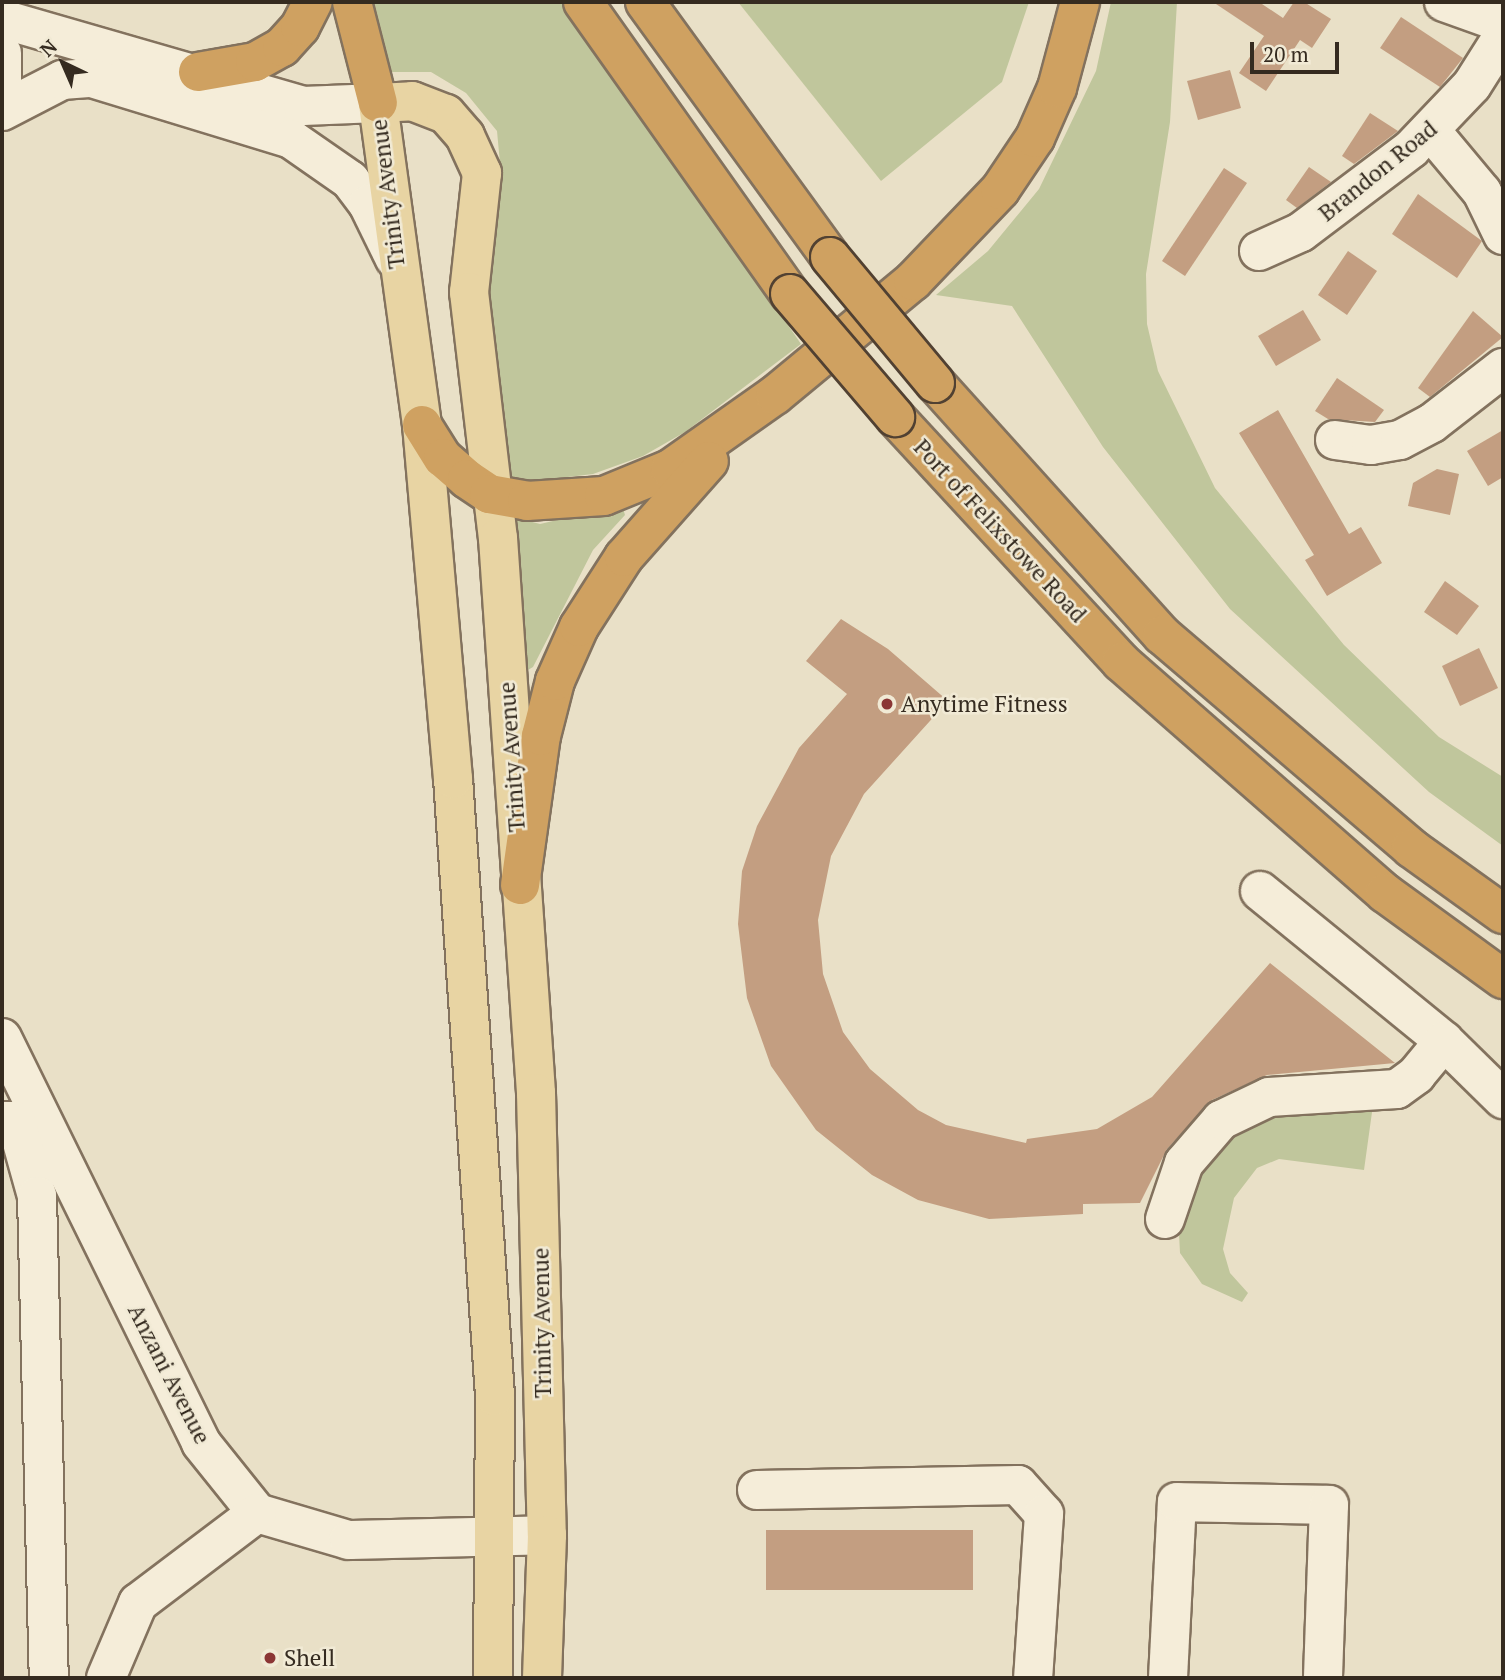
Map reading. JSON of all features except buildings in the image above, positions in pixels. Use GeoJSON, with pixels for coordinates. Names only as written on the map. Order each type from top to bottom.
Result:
{"type":"FeatureCollection","features":[{"type":"Feature","properties":{"kind":"highway"},"geometry":{"type":"LineString","coordinates":[[198,72],[255,62],[282,47],[300,27],[313,2]]}},
{"type":"Feature","properties":{"kind":"highway"},"geometry":{"type":"LineString","coordinates":[[352,2],[378,103]]}},
{"type":"Feature","properties":{"kind":"highway","name":"Port of Felixstowe Road"},"geometry":{"type":"LineString","coordinates":[[583,2],[790,294],[895,417],[1121,662],[1385,893],[1503,979]]}},
{"type":"Feature","properties":{"kind":"highway"},"geometry":{"type":"LineString","coordinates":[[645,2],[830,257],[936,383],[1162,635],[1411,848],[1503,914]]}},
{"type":"Feature","properties":{"kind":"highway"},"geometry":{"type":"LineString","coordinates":[[422,425],[443,458],[489,494],[551,503],[604,496],[670,469],[775,395],[913,281],[1000,190],[1035,138],[1056,88],[1080,2]]}},
{"type":"Feature","properties":{"kind":"highway"},"geometry":{"type":"LineString","coordinates":[[520,885],[541,736],[555,681],[579,626],[624,557],[673,496],[775,395]]}},
{"type":"Feature","properties":{"kind":"main road","name":"Trinity Avenue"},"geometry":{"type":"LineString","coordinates":[[493,1678],[495,1396],[453,779],[422,425],[395,259],[378,103],[412,101],[446,114],[465,136],[482,173],[469,292],[489,494],[498,538],[536,1093],[547,1535],[542,1678]]}},
{"type":"Feature","properties":{"kind":"street"},"geometry":{"type":"LineString","coordinates":[[1444,2],[1503,23]]}},
{"type":"Feature","properties":{"kind":"street"},"geometry":{"type":"LineString","coordinates":[[2,19],[198,72],[303,106],[378,103]]}},
{"type":"Feature","properties":{"kind":"street","name":"Brandon Road"},"geometry":{"type":"LineString","coordinates":[[1259,251],[1312,224],[1431,131],[1472,85],[1503,36]]}},
{"type":"Feature","properties":{"kind":"street"},"geometry":{"type":"LineString","coordinates":[[2,53],[2,97]]}},
{"type":"Feature","properties":{"kind":"street"},"geometry":{"type":"LineString","coordinates":[[2,111],[62,80],[92,78],[291,139],[350,180],[369,204],[395,259]]}},
{"type":"Feature","properties":{"kind":"street"},"geometry":{"type":"LineString","coordinates":[[1431,131],[1482,192],[1503,235]]}},
{"type":"Feature","properties":{"kind":"street"},"geometry":{"type":"LineString","coordinates":[[1335,440],[1371,444],[1400,440],[1432,423],[1503,368]]}},
{"type":"Feature","properties":{"kind":"street"},"geometry":{"type":"LineString","coordinates":[[1260,891],[1444,1041],[1503,1099]]}},
{"type":"Feature","properties":{"kind":"street","name":"Anzani Avenue"},"geometry":{"type":"LineString","coordinates":[[2,1038],[201,1443],[257,1513]]}},
{"type":"Feature","properties":{"kind":"street"},"geometry":{"type":"LineString","coordinates":[[1165,1219],[1184,1163],[1221,1120],[1269,1097],[1397,1089],[1416,1075],[1444,1041]]}},
{"type":"Feature","properties":{"kind":"street"},"geometry":{"type":"LineString","coordinates":[[2,1121],[16,1121],[37,1196],[49,1678]]}},
{"type":"Feature","properties":{"kind":"street"},"geometry":{"type":"LineString","coordinates":[[757,1490],[1018,1485],[1044,1514],[1034,1678]]}},
{"type":"Feature","properties":{"kind":"street"},"geometry":{"type":"LineString","coordinates":[[1168,1678],[1177,1502],[1329,1505],[1323,1678]]}},
{"type":"Feature","properties":{"kind":"street"},"geometry":{"type":"LineString","coordinates":[[106,1678],[138,1603],[257,1513],[349,1540],[547,1535]]}},
{"type":"Feature","properties":{"kind":"green space"},"geometry":{"type":"Polygon","coordinates":[[[372,2],[565,2],[801,344],[685,432],[643,456],[593,474],[526,482],[500,474],[485,300],[501,174],[497,131],[466,93],[431,72],[387,72],[372,2]]]}},
{"type":"Feature","properties":{"kind":"green space"},"geometry":{"type":"Polygon","coordinates":[[[738,2],[1029,2],[1002,82],[881,181],[738,2]]]}},
{"type":"Feature","properties":{"kind":"green space"},"geometry":{"type":"Polygon","coordinates":[[[1111,2],[1177,2],[1170,122],[1146,274],[1147,324],[1158,371],[1215,488],[1344,645],[1439,737],[1503,777],[1503,846],[1429,792],[1230,609],[1103,447],[1012,306],[936,295],[988,251],[1039,189],[1096,71],[1111,2]]]}},
{"type":"Feature","properties":{"kind":"green space"},"geometry":{"type":"Polygon","coordinates":[[[622,505],[625,515],[593,550],[533,667],[521,674],[505,515],[540,524],[622,505]]]}},
{"type":"Feature","properties":{"kind":"green space"},"geometry":{"type":"Polygon","coordinates":[[[1373,1105],[1364,1170],[1279,1159],[1257,1168],[1234,1198],[1223,1249],[1230,1273],[1248,1293],[1242,1302],[1202,1284],[1180,1253],[1179,1233],[1185,1206],[1219,1145],[1264,1117],[1373,1105]]]}},
{"type":"Feature","properties":{"kind":"place","name":"Anytime Fitness"},"geometry":{"type":"Point","coordinates":[887,704]}},
{"type":"Feature","properties":{"kind":"place","name":"Shell"},"geometry":{"type":"Point","coordinates":[270,1658]}}]}
